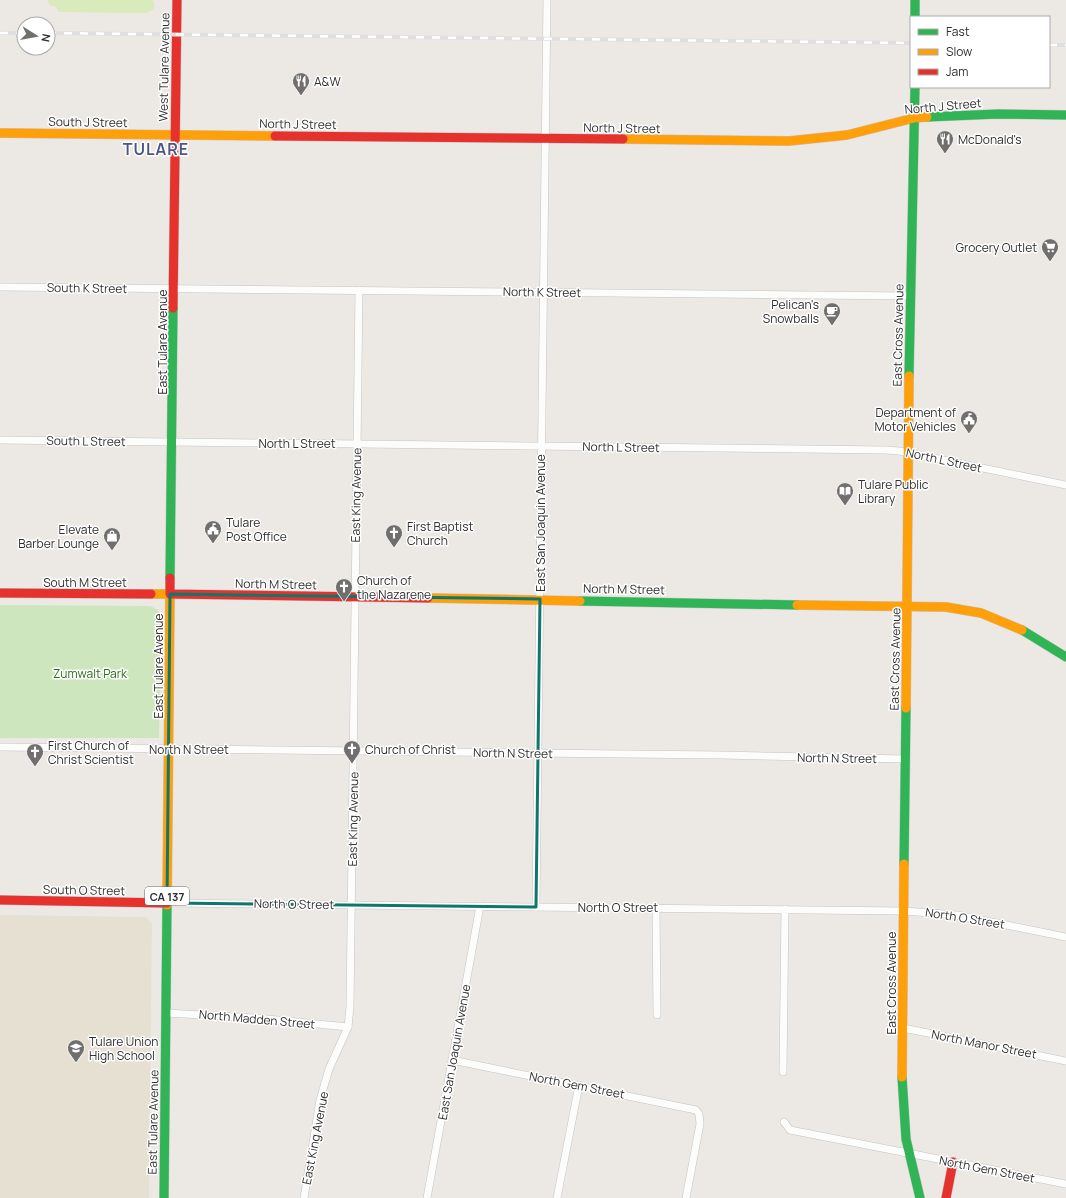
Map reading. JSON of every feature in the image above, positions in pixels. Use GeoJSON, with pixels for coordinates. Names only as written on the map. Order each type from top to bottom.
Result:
{"type":"FeatureCollection","features":[{"type":"Feature","properties":{"kind":"main road","name":"West Tulare Avenue"},"geometry":{"type":"LineString","coordinates":[[176,135],[177,0]]}},
{"type":"Feature","properties":{"kind":"main road"},"geometry":{"type":"LineString","coordinates":[[915,0],[915,16]]}},
{"type":"Feature","properties":{"kind":"main road","name":"East Cross Avenue"},"geometry":{"type":"LineString","coordinates":[[914,88],[908,453],[903,1103],[909,1152],[920,1198]]}},
{"type":"Feature","properties":{"kind":"main road","name":"North J Street"},"geometry":{"type":"LineString","coordinates":[[176,135],[789,141],[847,135],[914,118],[956,114],[1066,115]]}},
{"type":"Feature","properties":{"kind":"main road","name":"South J Street"},"geometry":{"type":"LineString","coordinates":[[0,133],[176,135]]}},
{"type":"Feature","properties":{"kind":"main road","name":"East Tulare Avenue"},"geometry":{"type":"LineString","coordinates":[[164,1198],[176,135]]}},
{"type":"Feature","properties":{"kind":"main road","name":"South M Street"},"geometry":{"type":"LineString","coordinates":[[0,593],[170,594]]}},
{"type":"Feature","properties":{"kind":"main road","name":"North M Street"},"geometry":{"type":"LineString","coordinates":[[170,594],[908,605],[962,608],[991,615],[1018,626],[1066,657]]}},
{"type":"Feature","properties":{"kind":"main road","name":"South O Street"},"geometry":{"type":"LineString","coordinates":[[0,900],[167,903]]}},
{"type":"Feature","properties":{"kind":"main road"},"geometry":{"type":"LineString","coordinates":[[946,1198],[953,1162]]}},
{"type":"Feature","properties":{"kind":"street","name":"East San Joaquin Avenue"},"geometry":{"type":"LineString","coordinates":[[536,907],[542,292],[547,0]]}},
{"type":"Feature","properties":{"kind":"street","name":"South K Street"},"geometry":{"type":"LineString","coordinates":[[0,287],[174,290]]}},
{"type":"Feature","properties":{"kind":"street","name":"North K Street"},"geometry":{"type":"LineString","coordinates":[[174,290],[359,290],[910,296]]}},
{"type":"Feature","properties":{"kind":"street","name":"East King Avenue"},"geometry":{"type":"LineString","coordinates":[[304,1198],[320,1100],[329,1069],[348,1027],[350,1007],[359,290]]}},
{"type":"Feature","properties":{"kind":"street","name":"South L Street"},"geometry":{"type":"LineString","coordinates":[[0,440],[173,442]]}},
{"type":"Feature","properties":{"kind":"street","name":"North L Street"},"geometry":{"type":"LineString","coordinates":[[173,442],[886,450],[908,453],[1066,485]]}},
{"type":"Feature","properties":{"kind":"street","name":"North N Street"},"geometry":{"type":"LineString","coordinates":[[0,747],[906,759]]}},
{"type":"Feature","properties":{"kind":"street","name":"North O Street"},"geometry":{"type":"LineString","coordinates":[[167,903],[656,907],[904,911],[957,915],[1066,937]]}},
{"type":"Feature","properties":{"kind":"street","name":"East San Joaquin Avenue"},"geometry":{"type":"LineString","coordinates":[[427,1198],[480,906]]}},
{"type":"Feature","properties":{"kind":"street"},"geometry":{"type":"LineString","coordinates":[[656,907],[657,1015]]}},
{"type":"Feature","properties":{"kind":"street"},"geometry":{"type":"LineString","coordinates":[[783,1072],[785,909]]}},
{"type":"Feature","properties":{"kind":"street","name":"North Madden Street"},"geometry":{"type":"LineString","coordinates":[[166,1013],[257,1018],[348,1027]]}},
{"type":"Feature","properties":{"kind":"street","name":"North Manor Street"},"geometry":{"type":"LineString","coordinates":[[903,1028],[1066,1061]]}},
{"type":"Feature","properties":{"kind":"street","name":"North Gem Street"},"geometry":{"type":"LineString","coordinates":[[452,1060],[691,1108],[699,1114],[700,1124],[686,1198]]}},
{"type":"Feature","properties":{"kind":"street"},"geometry":{"type":"LineString","coordinates":[[557,1198],[579,1085]]}},
{"type":"Feature","properties":{"kind":"street","name":"North Gem Street"},"geometry":{"type":"LineString","coordinates":[[784,1122],[790,1130],[909,1152],[1066,1184]]}},
{"type":"Feature","properties":{"kind":"highlighted area"},"geometry":{"type":"Polygon","coordinates":[[[170,594],[540,599],[536,907],[167,903],[170,594]]]}},
{"type":"Feature","properties":{"kind":"shaded area","name":"Tulare Union High School"},"geometry":{"type":"Polygon","coordinates":[[[0,915],[146,917],[152,923],[149,1198],[0,1198],[0,915]]]}},
{"type":"Feature","properties":{"kind":"green space"},"geometry":{"type":"Polygon","coordinates":[[[48,0],[152,0],[154,2],[154,9],[147,13],[59,12],[55,6],[49,5],[48,0]]]}},
{"type":"Feature","properties":{"kind":"green space","name":"Zumwalt Park"},"geometry":{"type":"Polygon","coordinates":[[[0,605],[150,606],[158,610],[161,616],[159,738],[0,738],[0,605]]]}},
{"type":"Feature","properties":{"kind":"railway"},"geometry":{"type":"LineString","coordinates":[[0,33],[16,33]]}},
{"type":"Feature","properties":{"kind":"railway"},"geometry":{"type":"LineString","coordinates":[[56,33],[910,43]]}},
{"type":"Feature","properties":{"kind":"railway"},"geometry":{"type":"LineString","coordinates":[[1050,45],[1066,45]]}},
{"type":"Feature","properties":{"kind":"traffic: fast"},"geometry":{"type":"LineString","coordinates":[[915,0],[915,16]]}},
{"type":"Feature","properties":{"kind":"traffic: fast"},"geometry":{"type":"LineString","coordinates":[[909,376],[915,88]]}},
{"type":"Feature","properties":{"kind":"traffic: fast"},"geometry":{"type":"LineString","coordinates":[[927,117],[998,114],[1066,115]]}},
{"type":"Feature","properties":{"kind":"traffic: fast"},"geometry":{"type":"LineString","coordinates":[[170,578],[173,308]]}},
{"type":"Feature","properties":{"kind":"traffic: fast"},"geometry":{"type":"LineString","coordinates":[[580,601],[797,605]]}},
{"type":"Feature","properties":{"kind":"traffic: fast"},"geometry":{"type":"LineString","coordinates":[[1022,630],[1066,657]]}},
{"type":"Feature","properties":{"kind":"traffic: fast"},"geometry":{"type":"LineString","coordinates":[[904,864],[906,708]]}},
{"type":"Feature","properties":{"kind":"traffic: fast"},"geometry":{"type":"LineString","coordinates":[[164,1198],[167,905]]}},
{"type":"Feature","properties":{"kind":"traffic: fast"},"geometry":{"type":"LineString","coordinates":[[902,1077],[906,1139],[920,1198]]}},
{"type":"Feature","properties":{"kind":"traffic: slow"},"geometry":{"type":"LineString","coordinates":[[623,139],[789,141],[847,135],[914,118],[927,117]]}},
{"type":"Feature","properties":{"kind":"traffic: slow"},"geometry":{"type":"LineString","coordinates":[[0,133],[275,136]]}},
{"type":"Feature","properties":{"kind":"traffic: slow"},"geometry":{"type":"LineString","coordinates":[[906,708],[909,376]]}},
{"type":"Feature","properties":{"kind":"traffic: slow"},"geometry":{"type":"LineString","coordinates":[[151,594],[170,594],[167,905]]}},
{"type":"Feature","properties":{"kind":"traffic: slow"},"geometry":{"type":"LineString","coordinates":[[428,598],[580,601]]}},
{"type":"Feature","properties":{"kind":"traffic: slow"},"geometry":{"type":"LineString","coordinates":[[797,605],[946,607],[981,613],[1022,630]]}},
{"type":"Feature","properties":{"kind":"traffic: slow"},"geometry":{"type":"LineString","coordinates":[[902,1077],[904,864]]}},
{"type":"Feature","properties":{"kind":"traffic: jam"},"geometry":{"type":"LineString","coordinates":[[173,308],[177,0]]}},
{"type":"Feature","properties":{"kind":"traffic: jam"},"geometry":{"type":"LineString","coordinates":[[275,136],[623,139]]}},
{"type":"Feature","properties":{"kind":"traffic: jam"},"geometry":{"type":"LineString","coordinates":[[170,578],[170,594],[428,598]]}},
{"type":"Feature","properties":{"kind":"traffic: jam"},"geometry":{"type":"LineString","coordinates":[[0,593],[151,594]]}},
{"type":"Feature","properties":{"kind":"traffic: jam"},"geometry":{"type":"LineString","coordinates":[[0,900],[167,903]]}},
{"type":"Feature","properties":{"kind":"traffic: jam"},"geometry":{"type":"LineString","coordinates":[[946,1198],[953,1162]]}},
{"type":"Feature","properties":{"kind":"place","name":"A&W"},"geometry":{"type":"Point","coordinates":[301,96]}},
{"type":"Feature","properties":{"kind":"place","name":"McDonald's"},"geometry":{"type":"Point","coordinates":[945,154]}},
{"type":"Feature","properties":{"kind":"place","name":"Grocery Outlet"},"geometry":{"type":"Point","coordinates":[1050,262]}},
{"type":"Feature","properties":{"kind":"place","name":"Pelican's Snowballs"},"geometry":{"type":"Point","coordinates":[832,326]}},
{"type":"Feature","properties":{"kind":"place","name":"Department of Motor Vehicles"},"geometry":{"type":"Point","coordinates":[969,434]}},
{"type":"Feature","properties":{"kind":"place","name":"Tulare Public Library"},"geometry":{"type":"Point","coordinates":[845,506]}},
{"type":"Feature","properties":{"kind":"place","name":"Tulare Post Office"},"geometry":{"type":"Point","coordinates":[213,544]}},
{"type":"Feature","properties":{"kind":"place","name":"First Baptist Church"},"geometry":{"type":"Point","coordinates":[394,548]}},
{"type":"Feature","properties":{"kind":"place","name":"Elevate Barber Lounge"},"geometry":{"type":"Point","coordinates":[112,551]}},
{"type":"Feature","properties":{"kind":"place","name":"Church of the Nazarene"},"geometry":{"type":"Point","coordinates":[344,602]}},
{"type":"Feature","properties":{"kind":"place","name":"Church of Christ"},"geometry":{"type":"Point","coordinates":[352,764]}},
{"type":"Feature","properties":{"kind":"place","name":"First Church of Christ Scientist"},"geometry":{"type":"Point","coordinates":[35,767]}},
{"type":"Feature","properties":{"kind":"place","name":"Tulare Union High School"},"geometry":{"type":"Point","coordinates":[76,1063]}},
{"type":"Feature","properties":{"kind":"district","name":"TULARE"},"geometry":{"type":"Point","coordinates":[156,149]}}]}
